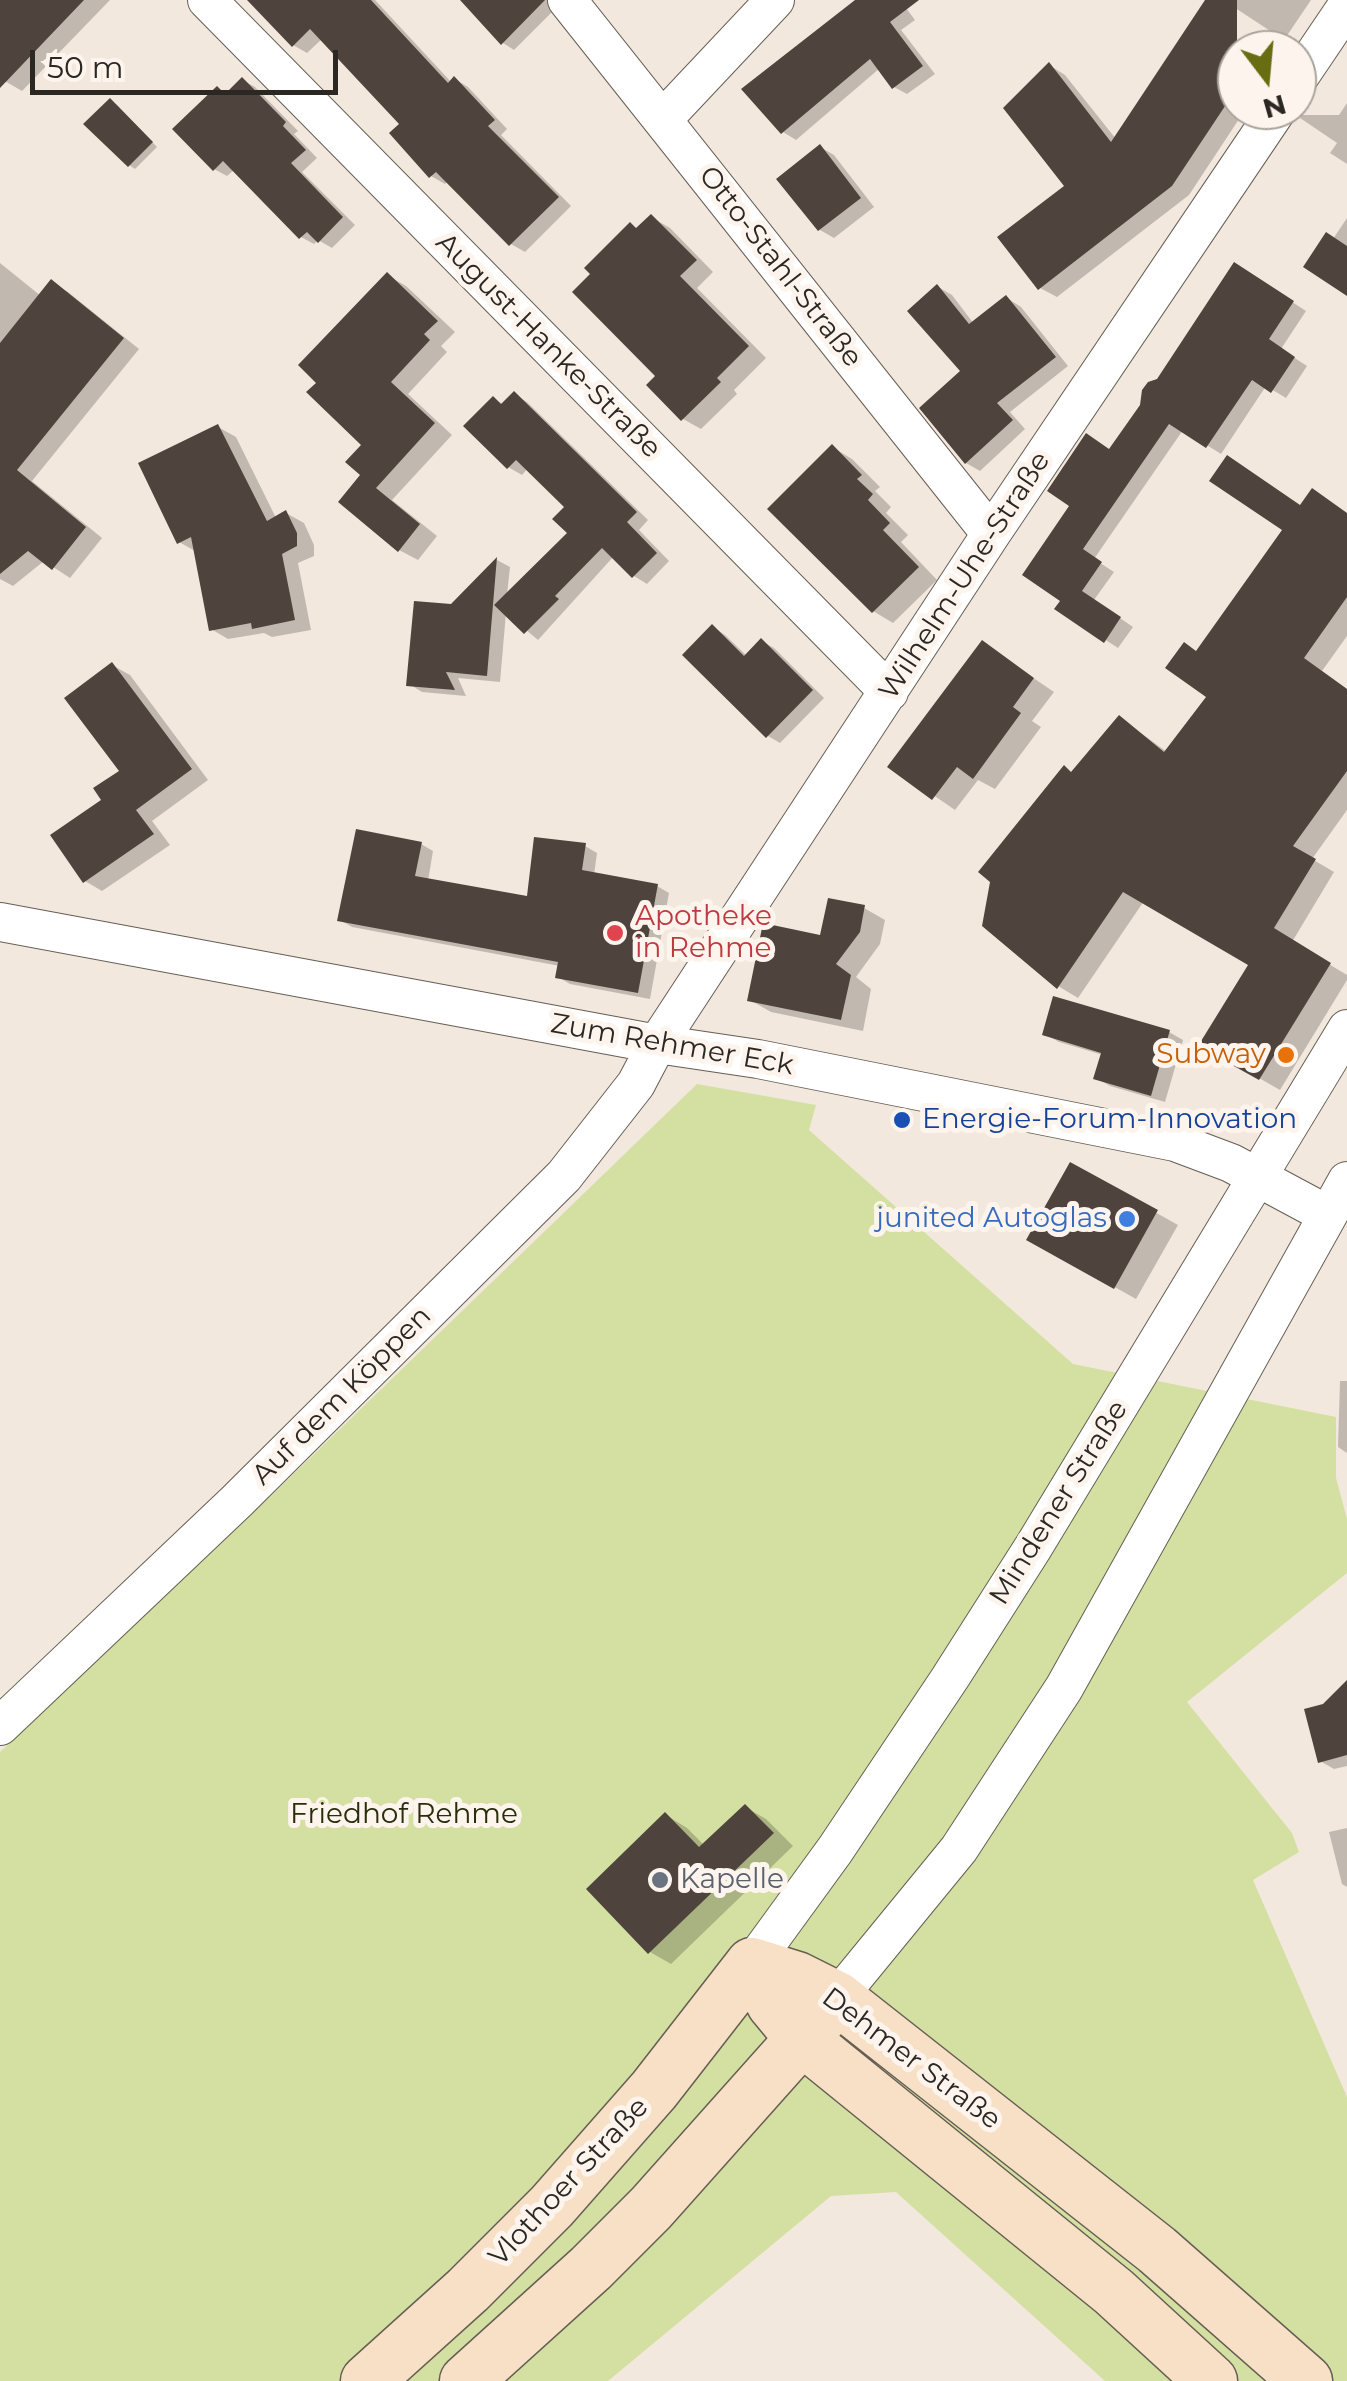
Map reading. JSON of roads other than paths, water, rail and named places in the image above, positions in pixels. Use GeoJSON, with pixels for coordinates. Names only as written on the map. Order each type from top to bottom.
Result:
{"type":"FeatureCollection","features":[{"type":"Feature","properties":{"kind":"main road","name":"Dehmer Straße"},"geometry":{"type":"LineString","coordinates":[[752,1964],[797,1978],[837,1998],[1158,2250],[1306,2381]]}},
{"type":"Feature","properties":{"kind":"main road","name":"Dehmer Straße"},"geometry":{"type":"LineString","coordinates":[[752,1964],[773,2004],[802,2039],[1114,2292],[1211,2381]]}},
{"type":"Feature","properties":{"kind":"main road","name":"Vlothoer Straße"},"geometry":{"type":"LineString","coordinates":[[367,2381],[468,2290],[552,2206],[654,2090],[752,1964]]}},
{"type":"Feature","properties":{"kind":"main road"},"geometry":{"type":"LineString","coordinates":[[466,2381],[651,2208],[837,1998]]}},
{"type":"Feature","properties":{"kind":"street","name":"August-Hanke-Straße"},"geometry":{"type":"LineString","coordinates":[[208,0],[890,692]]}},
{"type":"Feature","properties":{"kind":"street","name":"Otto-Stahl-Straße"},"geometry":{"type":"LineString","coordinates":[[567,0],[991,534]]}},
{"type":"Feature","properties":{"kind":"street"},"geometry":{"type":"LineString","coordinates":[[663,119],[775,0]]}},
{"type":"Feature","properties":{"kind":"street"},"geometry":{"type":"LineString","coordinates":[[1317,50],[1347,6]]}},
{"type":"Feature","properties":{"kind":"street","name":"Wilhelm-Uhe-Straße"},"geometry":{"type":"LineString","coordinates":[[657,1044],[991,534],[1264,130]]}},
{"type":"Feature","properties":{"kind":"street","name":"Zum Rehmer Eck"},"geometry":{"type":"LineString","coordinates":[[0,922],[657,1044],[758,1059],[1175,1142],[1258,1177],[1328,1216]]}},
{"type":"Feature","properties":{"kind":"street","name":"Mindener Straße"},"geometry":{"type":"LineString","coordinates":[[752,1964],[835,1850],[950,1678],[1347,1029]]}},
{"type":"Feature","properties":{"kind":"street","name":"Auf dem Köppen"},"geometry":{"type":"LineString","coordinates":[[0,1726],[237,1501],[564,1176],[636,1084],[657,1044]]}},
{"type":"Feature","properties":{"kind":"street"},"geometry":{"type":"LineString","coordinates":[[837,1998],[960,1850],[1025,1750],[1074,1671],[1347,1181]]}},
{"type":"Feature","properties":{"kind":"place","name":"Apotheke in Rehme"},"geometry":{"type":"Point","coordinates":[615,933]}},
{"type":"Feature","properties":{"kind":"place","name":"Subway"},"geometry":{"type":"Point","coordinates":[1286,1055]}},
{"type":"Feature","properties":{"kind":"place","name":"Energie-Forum-Innovation"},"geometry":{"type":"Point","coordinates":[902,1120]}},
{"type":"Feature","properties":{"kind":"place","name":"junited Autoglas"},"geometry":{"type":"Point","coordinates":[1127,1219]}},
{"type":"Feature","properties":{"kind":"place","name":"Kapelle"},"geometry":{"type":"Point","coordinates":[660,1880]}},
{"type":"Feature","properties":{"kind":"park label","name":"Friedhof Rehme"},"geometry":{"type":"Point","coordinates":[404,1815]}}]}
